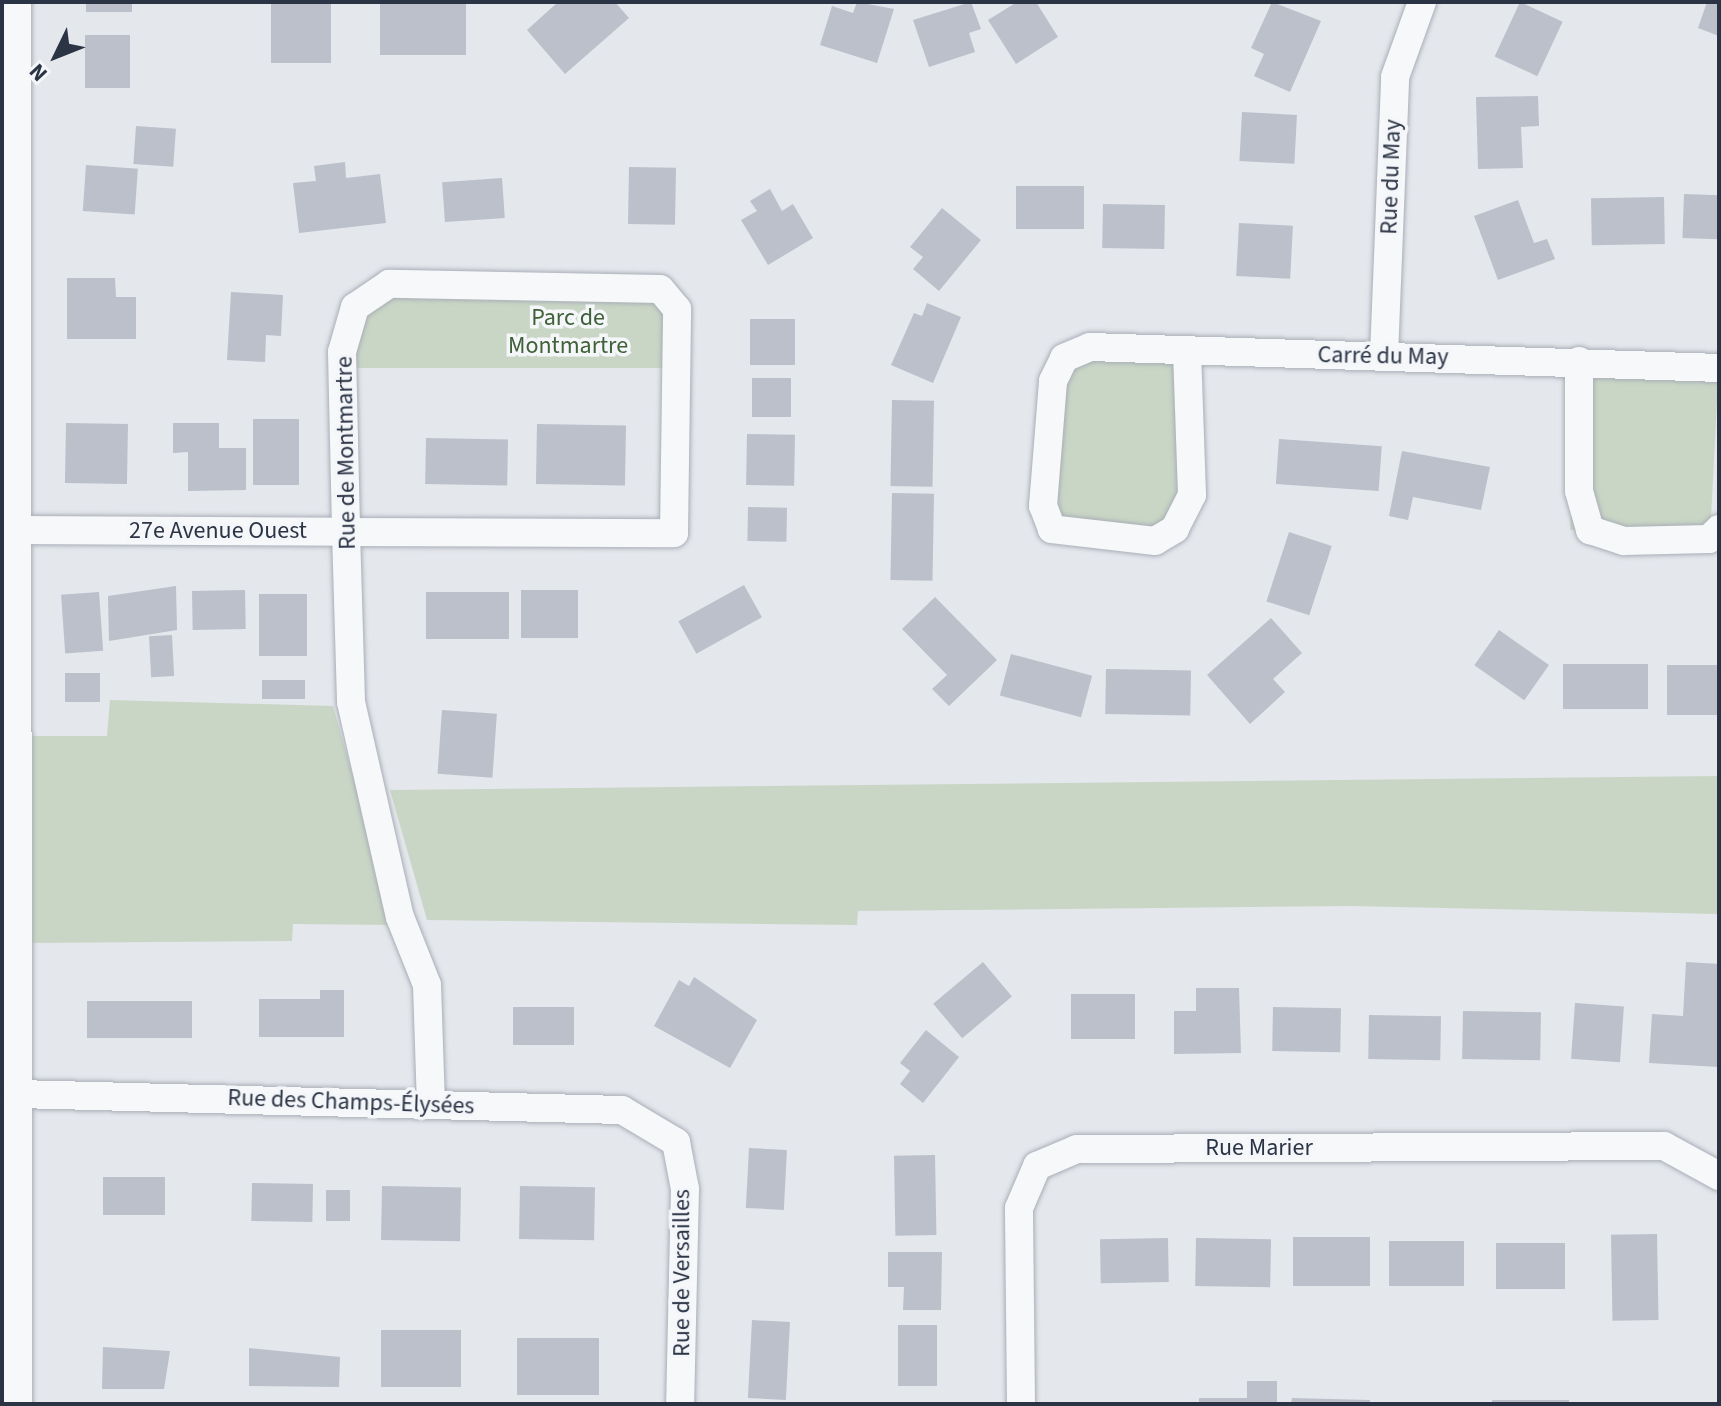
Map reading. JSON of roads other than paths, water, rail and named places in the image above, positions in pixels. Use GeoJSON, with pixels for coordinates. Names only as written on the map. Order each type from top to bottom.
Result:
{"type":"FeatureCollection","features":[{"type":"Feature","properties":{"kind":"street"},"geometry":{"type":"LineString","coordinates":[[17,2],[10,530],[18,1094],[18,1404]]}},
{"type":"Feature","properties":{"kind":"street","name":"Rue du May"},"geometry":{"type":"LineString","coordinates":[[1384,356],[1395,77],[1422,2]]}},
{"type":"Feature","properties":{"kind":"street","name":"Rue de Montmartre"},"geometry":{"type":"LineString","coordinates":[[431,1104],[427,985],[400,917],[351,702],[342,352],[355,307],[389,284],[660,289],[677,309],[674,533]]}},
{"type":"Feature","properties":{"kind":"street","name":"Carré du May"},"geometry":{"type":"LineString","coordinates":[[1187,351],[1192,495],[1175,529],[1155,541],[1052,529],[1043,506],[1053,381],[1064,358],[1090,347],[1719,368]]}},
{"type":"Feature","properties":{"kind":"street"},"geometry":{"type":"LineString","coordinates":[[1579,361],[1579,491],[1590,530],[1624,541],[1709,539],[1719,529]]}},
{"type":"Feature","properties":{"kind":"street","name":"27e Avenue Ouest"},"geometry":{"type":"LineString","coordinates":[[10,530],[674,533]]}},
{"type":"Feature","properties":{"kind":"street","name":"Rue des Champs-Élysées"},"geometry":{"type":"LineString","coordinates":[[18,1094],[622,1110],[676,1142]]}},
{"type":"Feature","properties":{"kind":"street","name":"Rue de Versailles"},"geometry":{"type":"LineString","coordinates":[[676,1142],[685,1189],[680,1404]]}},
{"type":"Feature","properties":{"kind":"street","name":"Rue Marier"},"geometry":{"type":"LineString","coordinates":[[1021,1404],[1019,1208],[1037,1166],[1077,1149],[1664,1146],[1719,1176]]}},
{"type":"Feature","properties":{"kind":"park label","name":"Parc de Montmartre"},"geometry":{"type":"Point","coordinates":[568,332]}}]}
